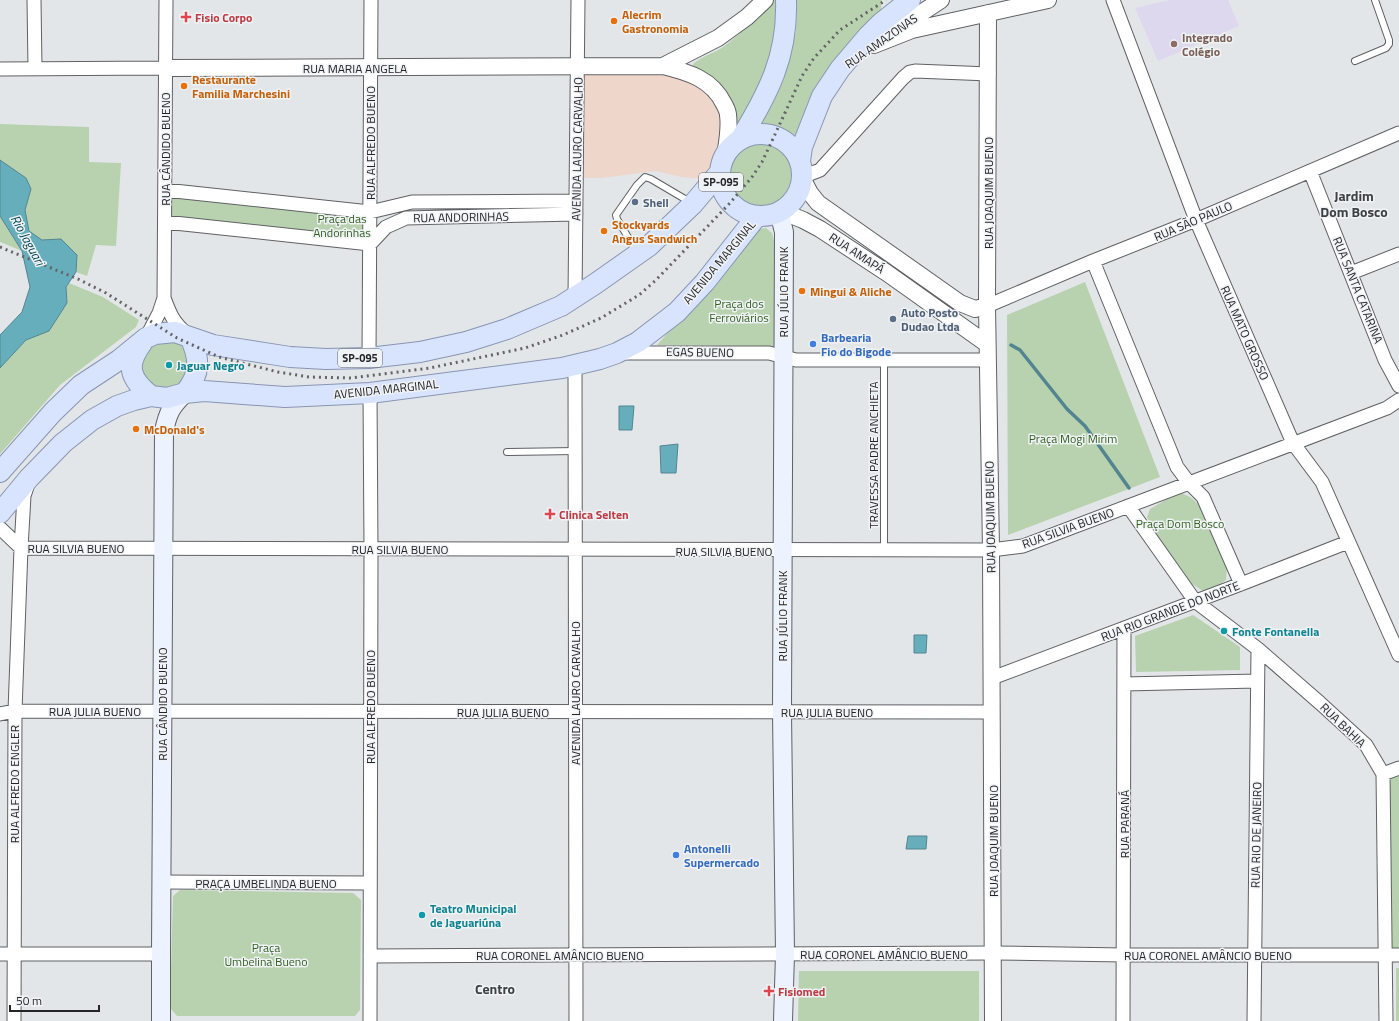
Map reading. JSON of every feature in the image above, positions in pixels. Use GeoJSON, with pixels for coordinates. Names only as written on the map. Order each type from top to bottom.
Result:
{"type":"FeatureCollection","features":[{"type":"Feature","properties":{"kind":"main road","name":"SP-095"},"geometry":{"type":"LineString","coordinates":[[740,140],[762,102],[775,74],[783,47],[786,0]]}},
{"type":"Feature","properties":{"kind":"main road"},"geometry":{"type":"LineString","coordinates":[[881,23],[887,0]]}},
{"type":"Feature","properties":{"kind":"main road"},"geometry":{"type":"LineString","coordinates":[[780,212],[796,197],[800,188],[802,147],[820,102],[840,69],[881,23],[910,0]]}},
{"type":"Feature","properties":{"kind":"main road","name":"SP-095"},"geometry":{"type":"LineString","coordinates":[[0,472],[53,412],[81,386],[119,360],[146,338],[155,334],[175,332],[213,345],[290,357],[326,359],[369,358],[420,352],[466,342],[507,329],[561,306],[649,246],[693,204],[723,164],[731,147],[740,140],[757,134],[768,135],[781,140],[789,145],[795,152],[801,172]]}},
{"type":"Feature","properties":{"kind":"main road","name":"SP-095"},"geometry":{"type":"LineString","coordinates":[[723,164],[723,188],[730,203],[739,210],[757,216],[768,216],[780,212]]}},
{"type":"Feature","properties":{"kind":"main road","name":"RUA JÚLIO FRANK"},"geometry":{"type":"LineString","coordinates":[[780,212],[784,232],[782,712],[785,954],[783,1021]]}},
{"type":"Feature","properties":{"kind":"main road","name":"AVENIDA MARGINAL"},"geometry":{"type":"LineString","coordinates":[[0,513],[29,478],[62,443],[92,420],[117,406],[151,396],[167,398],[185,393],[204,391],[285,397],[370,393],[575,366],[617,353],[643,338],[677,312],[705,282],[757,216]]}},
{"type":"Feature","properties":{"kind":"main road"},"geometry":{"type":"LineString","coordinates":[[185,393],[193,383],[197,373],[198,361],[196,351],[190,337]]}},
{"type":"Feature","properties":{"kind":"main road"},"geometry":{"type":"LineString","coordinates":[[146,338],[137,350],[132,361],[131,371],[135,381],[157,404],[164,431]]}},
{"type":"Feature","properties":{"kind":"main road","name":"RUA CÂNDIDO BUENO"},"geometry":{"type":"LineString","coordinates":[[161,1021],[164,431],[167,417],[173,405],[185,393]]}},
{"type":"Feature","properties":{"kind":"street"},"geometry":{"type":"LineString","coordinates":[[34,0],[35,68]]}},
{"type":"Feature","properties":{"kind":"street","name":"RUA CÂNDIDO BUENO"},"geometry":{"type":"LineString","coordinates":[[146,338],[159,313],[164,298],[166,0]]}},
{"type":"Feature","properties":{"kind":"street","name":"RUA ALFREDO BUENO"},"geometry":{"type":"LineString","coordinates":[[369,358],[371,0]]}},
{"type":"Feature","properties":{"kind":"street","name":"AVENIDA LAURO CARVALHO"},"geometry":{"type":"LineString","coordinates":[[575,297],[578,0]]}},
{"type":"Feature","properties":{"kind":"street","name":"RUA MARIA ANGELA"},"geometry":{"type":"LineString","coordinates":[[663,66],[718,38],[748,17],[765,0]]}},
{"type":"Feature","properties":{"kind":"street","name":"RUA AMAZONAS"},"geometry":{"type":"LineString","coordinates":[[840,69],[941,0]]}},
{"type":"Feature","properties":{"kind":"street"},"geometry":{"type":"LineString","coordinates":[[874,45],[912,30],[1048,0]]}},
{"type":"Feature","properties":{"kind":"street","name":"RUA MATO GROSSO"},"geometry":{"type":"LineString","coordinates":[[1114,0],[1196,220],[1293,444],[1322,482],[1398,651]]}},
{"type":"Feature","properties":{"kind":"street","name":"RUA JOAQUIM BUENO"},"geometry":{"type":"LineString","coordinates":[[988,13],[987,352],[991,550],[994,953],[993,1021]]}},
{"type":"Feature","properties":{"kind":"street","name":"RUA MARIA ANGELA"},"geometry":{"type":"LineString","coordinates":[[0,69],[663,66],[695,76],[708,83],[720,96],[728,113],[729,130],[723,164]]}},
{"type":"Feature","properties":{"kind":"street"},"geometry":{"type":"LineString","coordinates":[[801,172],[820,170],[902,78],[910,72],[988,74]]}},
{"type":"Feature","properties":{"kind":"street","name":"RUA SÃO PAULO"},"geometry":{"type":"LineString","coordinates":[[987,306],[1093,261],[1196,220],[1399,133]]}},
{"type":"Feature","properties":{"kind":"street","name":"RUA SANTA CATARINA"},"geometry":{"type":"LineString","coordinates":[[1310,171],[1385,360],[1399,386]]}},
{"type":"Feature","properties":{"kind":"street","name":"RUA AMAPÁ"},"geometry":{"type":"LineString","coordinates":[[801,172],[810,193],[818,203],[960,303],[975,309],[987,306]]}},
{"type":"Feature","properties":{"kind":"street","name":"RUA ANDORINHAS"},"geometry":{"type":"LineString","coordinates":[[165,190],[370,212],[412,202],[576,208]]}},
{"type":"Feature","properties":{"kind":"street","name":"RUA ANDORINHAS"},"geometry":{"type":"LineString","coordinates":[[370,244],[386,227],[406,218],[576,208]]}},
{"type":"Feature","properties":{"kind":"street","name":"RUA AMAPÁ"},"geometry":{"type":"LineString","coordinates":[[780,212],[803,220],[820,229],[888,273],[987,352]]}},
{"type":"Feature","properties":{"kind":"street"},"geometry":{"type":"LineString","coordinates":[[165,222],[370,244]]}},
{"type":"Feature","properties":{"kind":"street"},"geometry":{"type":"LineString","coordinates":[[1351,273],[1399,254]]}},
{"type":"Feature","properties":{"kind":"street"},"geometry":{"type":"LineString","coordinates":[[1093,261],[1177,467],[1189,483],[1203,497],[1241,584]]}},
{"type":"Feature","properties":{"kind":"street","name":"RUA CÂNDIDO BUENO"},"geometry":{"type":"LineString","coordinates":[[164,298],[170,314],[177,325],[190,337]]}},
{"type":"Feature","properties":{"kind":"street","name":"EGAS BUENO"},"geometry":{"type":"LineString","coordinates":[[617,353],[768,353],[796,360],[884,360],[987,352]]}},
{"type":"Feature","properties":{"kind":"street","name":"AVENIDA LAURO CARVALHO"},"geometry":{"type":"LineString","coordinates":[[575,366],[576,1021]]}},
{"type":"Feature","properties":{"kind":"street","name":"RUA ALFREDO BUENO"},"geometry":{"type":"LineString","coordinates":[[370,393],[370,1021]]}},
{"type":"Feature","properties":{"kind":"street","name":"RUA SILVIA BUENO"},"geometry":{"type":"LineString","coordinates":[[21,548],[782,551],[991,550],[1023,546],[1387,408],[1399,400]]}},
{"type":"Feature","properties":{"kind":"street","name":"RUA ALFREDO ENGLER"},"geometry":{"type":"LineString","coordinates":[[14,1021],[15,711],[24,496],[29,478]]}},
{"type":"Feature","properties":{"kind":"street","name":"RUA BAHIA"},"geometry":{"type":"LineString","coordinates":[[1128,506],[1195,602],[1258,649],[1366,746],[1383,774]]}},
{"type":"Feature","properties":{"kind":"street"},"geometry":{"type":"LineString","coordinates":[[0,528],[21,548]]}},
{"type":"Feature","properties":{"kind":"street","name":"RUA RIO GRANDE DO NORTE"},"geometry":{"type":"LineString","coordinates":[[992,678],[1195,602],[1348,542]]}},
{"type":"Feature","properties":{"kind":"street","name":"RUA PARANÁ"},"geometry":{"type":"LineString","coordinates":[[1123,1021],[1124,628]]}},
{"type":"Feature","properties":{"kind":"street","name":"RUA RIO DE JANEIRO"},"geometry":{"type":"LineString","coordinates":[[1254,1021],[1258,649]]}},
{"type":"Feature","properties":{"kind":"street"},"geometry":{"type":"LineString","coordinates":[[1124,684],[1257,681]]}},
{"type":"Feature","properties":{"kind":"street","name":"RUA JULIA BUENO"},"geometry":{"type":"LineString","coordinates":[[0,714],[15,711],[992,712]]}},
{"type":"Feature","properties":{"kind":"street"},"geometry":{"type":"LineString","coordinates":[[1386,1021],[1383,774],[1399,768]]}},
{"type":"Feature","properties":{"kind":"street","name":"PRAÇA UMBELINDA BUENO"},"geometry":{"type":"LineString","coordinates":[[161,882],[370,884]]}},
{"type":"Feature","properties":{"kind":"street","name":"RUA CORONEL AMÂNCIO BUENO"},"geometry":{"type":"LineString","coordinates":[[370,956],[994,953],[1124,956],[1399,955]]}},
{"type":"Feature","properties":{"kind":"street"},"geometry":{"type":"LineString","coordinates":[[0,954],[161,954]]}},
{"type":"Feature","properties":{"kind":"lane"},"geometry":{"type":"LineString","coordinates":[[1355,61],[1386,48],[1389,44],[1389,40],[1375,0]]}},
{"type":"Feature","properties":{"kind":"lane"},"geometry":{"type":"LineString","coordinates":[[638,253],[616,215],[637,185],[645,177],[693,204]]}},
{"type":"Feature","properties":{"kind":"lane","name":"TRAVESSA PADRE ANCHIETA"},"geometry":{"type":"LineString","coordinates":[[884,360],[884,550]]}},
{"type":"Feature","properties":{"kind":"lane"},"geometry":{"type":"LineString","coordinates":[[507,452],[576,451]]}},
{"type":"Feature","properties":{"kind":"shaded area","name":"Integrado Colégio"},"geometry":{"type":"Polygon","coordinates":[[[1170,0],[1228,0],[1239,26],[1158,61],[1135,8],[1170,0]]]}},
{"type":"Feature","properties":{"kind":"shaded area"},"geometry":{"type":"Polygon","coordinates":[[[662,67],[719,97],[724,156],[705,179],[681,177],[656,171],[602,178],[582,178],[582,74],[662,67]]]}},
{"type":"Feature","properties":{"kind":"green space"},"geometry":{"type":"Polygon","coordinates":[[[772,0],[776,0],[777,11],[775,44],[755,97],[734,132],[694,70],[693,64],[703,57],[720,49],[734,38],[748,26],[772,0]]]}},
{"type":"Feature","properties":{"kind":"green space"},"geometry":{"type":"Polygon","coordinates":[[[797,0],[882,0],[881,9],[796,140],[777,129],[767,127],[755,128],[770,109],[784,79],[796,31],[797,0]]]}},
{"type":"Feature","properties":{"kind":"green space"},"geometry":{"type":"Polygon","coordinates":[[[0,124],[89,127],[89,162],[121,163],[116,246],[96,245],[87,276],[76,272],[77,255],[42,240],[29,231],[25,210],[31,189],[26,178],[0,160],[0,124]]]}},
{"type":"Feature","properties":{"kind":"green space"},"geometry":{"type":"Polygon","coordinates":[[[760,141],[773,144],[784,151],[791,162],[794,175],[791,188],[784,199],[773,206],[760,209],[747,206],[736,199],[729,188],[726,175],[729,162],[736,151],[747,144],[760,141]]]}},
{"type":"Feature","properties":{"kind":"green space","name":"Praça das Andorinhas"},"geometry":{"type":"Polygon","coordinates":[[[169,195],[368,215],[367,241],[171,219],[169,195]]]}},
{"type":"Feature","properties":{"kind":"green space"},"geometry":{"type":"Polygon","coordinates":[[[0,216],[22,251],[0,242],[0,216]]]}},
{"type":"Feature","properties":{"kind":"green space","name":"Praça dos Ferroviários"},"geometry":{"type":"Polygon","coordinates":[[[766,228],[772,233],[775,244],[775,346],[657,345],[759,229],[766,228]]]}},
{"type":"Feature","properties":{"kind":"green space","name":"Praça Mogi Mirim"},"geometry":{"type":"Polygon","coordinates":[[[1085,282],[1160,477],[1008,535],[1007,315],[1085,282]]]}},
{"type":"Feature","properties":{"kind":"green space"},"geometry":{"type":"Polygon","coordinates":[[[69,283],[103,297],[139,320],[136,327],[60,385],[0,454],[0,368],[26,340],[49,331],[67,303],[66,287],[69,283]]]}},
{"type":"Feature","properties":{"kind":"green space"},"geometry":{"type":"Polygon","coordinates":[[[167,339],[183,344],[193,358],[181,387],[157,389],[145,377],[142,369],[142,360],[151,345],[167,339]]]}},
{"type":"Feature","properties":{"kind":"green space","name":"Praça Dom Bosco"},"geometry":{"type":"Polygon","coordinates":[[[1179,492],[1190,497],[1201,506],[1227,566],[1226,580],[1216,587],[1203,591],[1192,584],[1152,528],[1147,517],[1150,509],[1179,492]]]}},
{"type":"Feature","properties":{"kind":"green space"},"geometry":{"type":"Polygon","coordinates":[[[1193,615],[1240,647],[1240,670],[1136,672],[1135,636],[1193,615]]]}},
{"type":"Feature","properties":{"kind":"green space"},"geometry":{"type":"Polygon","coordinates":[[[1399,774],[1399,951],[1390,951],[1389,779],[1399,774]]]}},
{"type":"Feature","properties":{"kind":"green space","name":"Praça Umbelina Bueno"},"geometry":{"type":"Polygon","coordinates":[[[180,890],[353,893],[361,900],[360,1010],[355,1016],[177,1016],[170,1008],[173,896],[180,890]]]}},
{"type":"Feature","properties":{"kind":"green space"},"geometry":{"type":"Polygon","coordinates":[[[1396,968],[1399,968],[1399,1021],[1396,1021],[1396,968]]]}},
{"type":"Feature","properties":{"kind":"green space"},"geometry":{"type":"Polygon","coordinates":[[[799,971],[979,971],[979,1021],[798,1021],[799,971]]]}},
{"type":"Feature","properties":{"kind":"water","name":"Rio Jaguari"},"geometry":{"type":"Polygon","coordinates":[[[0,160],[26,178],[31,189],[25,210],[29,231],[42,240],[61,239],[77,255],[76,272],[66,287],[67,303],[49,331],[26,340],[0,368],[0,335],[22,312],[30,287],[22,251],[0,216],[0,160]]]}},
{"type":"Feature","properties":{"kind":"water"},"geometry":{"type":"Polygon","coordinates":[[[619,406],[634,406],[632,430],[619,430],[619,406]]]}},
{"type":"Feature","properties":{"kind":"water"},"geometry":{"type":"Polygon","coordinates":[[[678,444],[676,473],[661,473],[660,446],[678,444]]]}},
{"type":"Feature","properties":{"kind":"water"},"geometry":{"type":"Polygon","coordinates":[[[914,635],[927,635],[926,653],[914,653],[914,635]]]}},
{"type":"Feature","properties":{"kind":"water"},"geometry":{"type":"Polygon","coordinates":[[[908,836],[927,836],[926,849],[906,849],[908,836]]]}},
{"type":"Feature","properties":{"kind":"waterway"},"geometry":{"type":"LineString","coordinates":[[1011,345],[1020,350],[1067,409],[1085,426],[1129,488]]}},
{"type":"Feature","properties":{"kind":"railway"},"geometry":{"type":"LineString","coordinates":[[0,247],[78,279],[106,293],[177,338],[219,357],[278,372],[309,377],[351,378],[430,368],[525,348],[563,335],[601,318],[639,295],[656,280],[730,203],[752,177],[762,162],[802,76],[814,58],[840,30],[886,0]]}},
{"type":"Feature","properties":{"kind":"place","name":"Fisio Corpo"},"geometry":{"type":"Point","coordinates":[186,17]}},
{"type":"Feature","properties":{"kind":"place","name":"Alecrim Gastronomia"},"geometry":{"type":"Point","coordinates":[614,21]}},
{"type":"Feature","properties":{"kind":"place","name":"Integrado Colégio"},"geometry":{"type":"Point","coordinates":[1174,44]}},
{"type":"Feature","properties":{"kind":"place","name":"Restaurante Familia Marchesini"},"geometry":{"type":"Point","coordinates":[184,86]}},
{"type":"Feature","properties":{"kind":"place","name":"Shell"},"geometry":{"type":"Point","coordinates":[635,202]}},
{"type":"Feature","properties":{"kind":"place","name":"Stockyards Angus Sandwich"},"geometry":{"type":"Point","coordinates":[604,231]}},
{"type":"Feature","properties":{"kind":"place","name":"Mingui & Aliche"},"geometry":{"type":"Point","coordinates":[802,291]}},
{"type":"Feature","properties":{"kind":"place","name":"Auto Posto Dudao Ltda"},"geometry":{"type":"Point","coordinates":[893,319]}},
{"type":"Feature","properties":{"kind":"place","name":"Barbearia Fio do Bigode"},"geometry":{"type":"Point","coordinates":[813,344]}},
{"type":"Feature","properties":{"kind":"place","name":"Jaguar Negro"},"geometry":{"type":"Point","coordinates":[169,365]}},
{"type":"Feature","properties":{"kind":"place","name":"McDonald's"},"geometry":{"type":"Point","coordinates":[136,429]}},
{"type":"Feature","properties":{"kind":"place","name":"Clinica Selten"},"geometry":{"type":"Point","coordinates":[550,514]}},
{"type":"Feature","properties":{"kind":"place","name":"Fonte Fontanella"},"geometry":{"type":"Point","coordinates":[1224,631]}},
{"type":"Feature","properties":{"kind":"place","name":"Antonelli Supermercado"},"geometry":{"type":"Point","coordinates":[676,855]}},
{"type":"Feature","properties":{"kind":"place","name":"Teatro Municipal de Jaguariúna"},"geometry":{"type":"Point","coordinates":[422,915]}},
{"type":"Feature","properties":{"kind":"place","name":"Fisiomed"},"geometry":{"type":"Point","coordinates":[769,991]}},
{"type":"Feature","properties":{"kind":"district","name":"Jardim Dom Bosco"},"geometry":{"type":"Point","coordinates":[1354,204]}},
{"type":"Feature","properties":{"kind":"district","name":"Centro"},"geometry":{"type":"Point","coordinates":[495,988]}}]}
